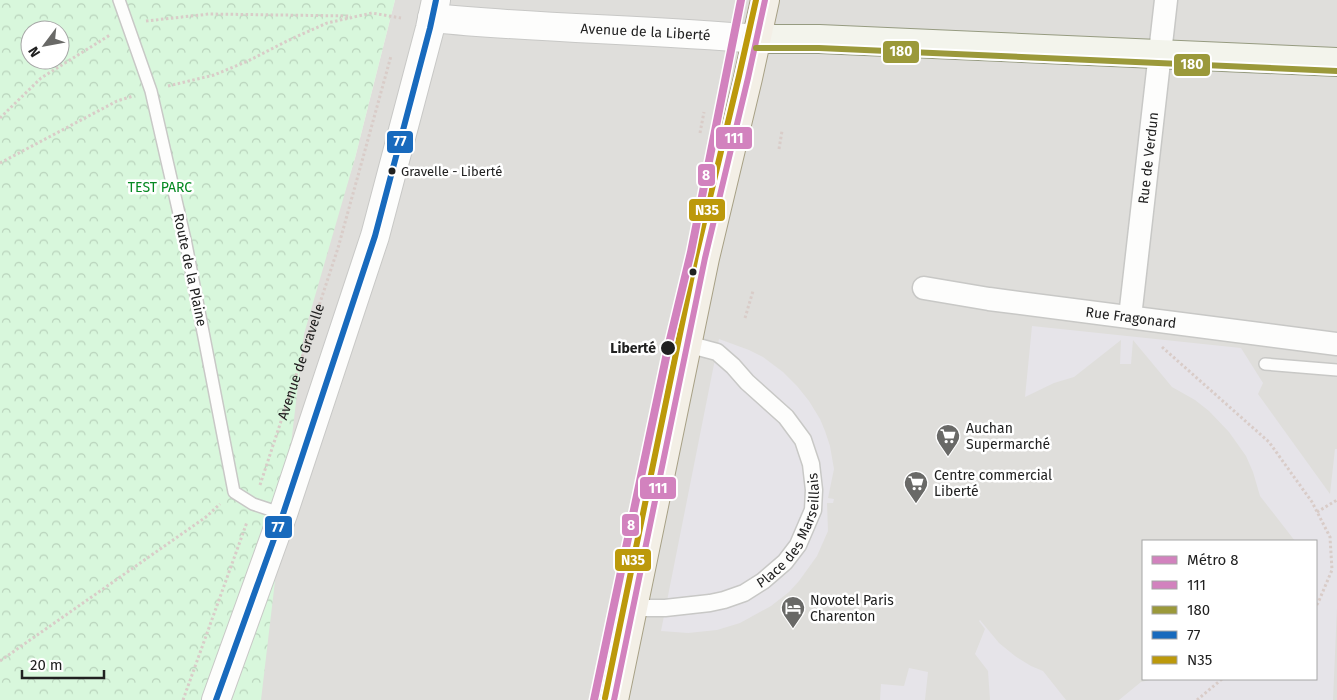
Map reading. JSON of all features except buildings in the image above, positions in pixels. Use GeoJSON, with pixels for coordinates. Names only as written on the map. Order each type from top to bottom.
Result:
{"type":"FeatureCollection","features":[{"type":"Feature","properties":{"kind":"main road"},"geometry":{"type":"LineString","coordinates":[[614,700],[709,240],[765,0]]}},
{"type":"Feature","properties":{"kind":"main road","name":"Avenue de la Liberté"},"geometry":{"type":"LineString","coordinates":[[756,39],[819,39],[1337,62]]}},
{"type":"Feature","properties":{"kind":"street","name":"Rue de Verdun"},"geometry":{"type":"LineString","coordinates":[[1130,317],[1166,0]]}},
{"type":"Feature","properties":{"kind":"street","name":"Avenue de la Liberté"},"geometry":{"type":"LineString","coordinates":[[434,9],[493,23],[704,34],[756,39]]}},
{"type":"Feature","properties":{"kind":"street"},"geometry":{"type":"LineString","coordinates":[[216,700],[283,514],[375,236],[434,9]]}},
{"type":"Feature","properties":{"kind":"street","name":"Rue Fragonard"},"geometry":{"type":"LineString","coordinates":[[924,288],[990,299],[1337,344]]}},
{"type":"Feature","properties":{"kind":"street","name":"Place des Marseillais"},"geometry":{"type":"LineString","coordinates":[[633,608],[665,608],[710,603],[744,592],[763,581],[785,562],[798,545],[813,510],[814,490],[811,464],[803,440],[786,417],[717,352],[687,344]]}},
{"type":"Feature","properties":{"kind":"lane","name":"Route de la Plaine"},"geometry":{"type":"LineString","coordinates":[[119,0],[151,91],[186,244],[234,492]]}},
{"type":"Feature","properties":{"kind":"lane"},"geometry":{"type":"LineString","coordinates":[[1265,364],[1337,370]]}},
{"type":"Feature","properties":{"kind":"lane"},"geometry":{"type":"LineString","coordinates":[[234,492],[254,504],[283,514]]}},
{"type":"Feature","properties":{"kind":"path"},"geometry":{"type":"LineString","coordinates":[[0,163],[117,101],[176,83],[214,75],[327,23],[372,13],[401,18],[399,26]]}},
{"type":"Feature","properties":{"kind":"path"},"geometry":{"type":"LineString","coordinates":[[0,118],[41,78],[128,23],[209,14],[360,16]]}},
{"type":"Feature","properties":{"kind":"path","name":"Avenue de Gravelle"},"geometry":{"type":"LineString","coordinates":[[183,700],[254,504],[338,248],[393,51]]}},
{"type":"Feature","properties":{"kind":"path"},"geometry":{"type":"LineString","coordinates":[[700,133],[704,112]]}},
{"type":"Feature","properties":{"kind":"path"},"geometry":{"type":"LineString","coordinates":[[779,149],[782,131]]}},
{"type":"Feature","properties":{"kind":"path"},"geometry":{"type":"LineString","coordinates":[[745,318],[753,291]]}},
{"type":"Feature","properties":{"kind":"path"},"geometry":{"type":"LineString","coordinates":[[1158,344],[1269,442],[1312,502],[1330,537],[1332,570],[1317,604]]}},
{"type":"Feature","properties":{"kind":"path"},"geometry":{"type":"LineString","coordinates":[[0,661],[206,517],[234,492]]}},
{"type":"Feature","properties":{"kind":"path"},"geometry":{"type":"LineString","coordinates":[[1317,512],[1337,500]]}},
{"type":"Feature","properties":{"kind":"path"},"geometry":{"type":"LineString","coordinates":[[1197,700],[1221,680]]}},
{"type":"Feature","properties":{"kind":"shaded area"},"geometry":{"type":"Polygon","coordinates":[[[395,0],[1337,0],[1337,700],[187,700],[355,158],[395,0]]]}},
{"type":"Feature","properties":{"kind":"shaded area"},"geometry":{"type":"Polygon","coordinates":[[[1032,326],[1241,348],[1263,383],[1258,394],[1330,494],[1335,449],[1337,449],[1337,608],[1333,700],[1119,700],[1141,682],[1150,680],[1317,680],[1317,540],[1294,540],[1260,496],[1246,456],[1229,432],[1209,411],[1195,400],[1172,387],[1133,340],[1131,364],[1120,364],[1121,340],[1074,377],[1054,383],[1025,397],[1032,326]]]}},
{"type":"Feature","properties":{"kind":"shaded area"},"geometry":{"type":"Polygon","coordinates":[[[719,339],[763,357],[783,372],[809,401],[820,419],[830,446],[834,469],[828,498],[834,499],[833,503],[827,503],[828,531],[817,556],[799,581],[789,592],[771,606],[740,623],[717,630],[688,633],[661,631],[719,339]]]}},
{"type":"Feature","properties":{"kind":"shaded area"},"geometry":{"type":"Polygon","coordinates":[[[980,620],[999,643],[1015,656],[1043,671],[1066,700],[990,700],[988,671],[975,654],[985,629],[980,620]]]}},
{"type":"Feature","properties":{"kind":"shaded area"},"geometry":{"type":"Polygon","coordinates":[[[909,668],[928,672],[925,700],[880,700],[881,684],[904,686],[909,668]]]}},
{"type":"Feature","properties":{"kind":"green space","name":"TEST PARC"},"geometry":{"type":"Polygon","coordinates":[[[0,0],[395,0],[355,158],[304,334],[261,700],[0,700],[0,0]]]}},
{"type":"Feature","properties":{"kind":"metro line","name":"8"},"geometry":{"type":"LineString","coordinates":[[594,700],[668,348],[691,252],[741,0]]}},
{"type":"Feature","properties":{"kind":"transit line","name":"77"},"geometry":{"type":"LineString","coordinates":[[216,700],[283,514],[375,236],[436,0]]}},
{"type":"Feature","properties":{"kind":"transit line","name":"N35"},"geometry":{"type":"LineString","coordinates":[[605,698],[696,256],[756,0]]}},
{"type":"Feature","properties":{"kind":"transit line","name":"111"},"geometry":{"type":"LineString","coordinates":[[614,700],[705,258],[765,0]]}},
{"type":"Feature","properties":{"kind":"transit line","name":"180"},"geometry":{"type":"LineString","coordinates":[[756,48],[819,48],[1337,71]]}},
{"type":"Feature","properties":{"kind":"place","name":"Gravelle - Liberté"},"geometry":{"type":"Point","coordinates":[392,171]}},
{"type":"Feature","properties":{"kind":"place","name":"Liberté"},"geometry":{"type":"Point","coordinates":[668,348]}},
{"type":"Feature","properties":{"kind":"place","name":"Auchan Supermarché"},"geometry":{"type":"Point","coordinates":[948,457]}},
{"type":"Feature","properties":{"kind":"place","name":"Centre commercial Liberté"},"geometry":{"type":"Point","coordinates":[916,504]}},
{"type":"Feature","properties":{"kind":"place","name":"Novotel Paris Charenton"},"geometry":{"type":"Point","coordinates":[793,629]}}]}
